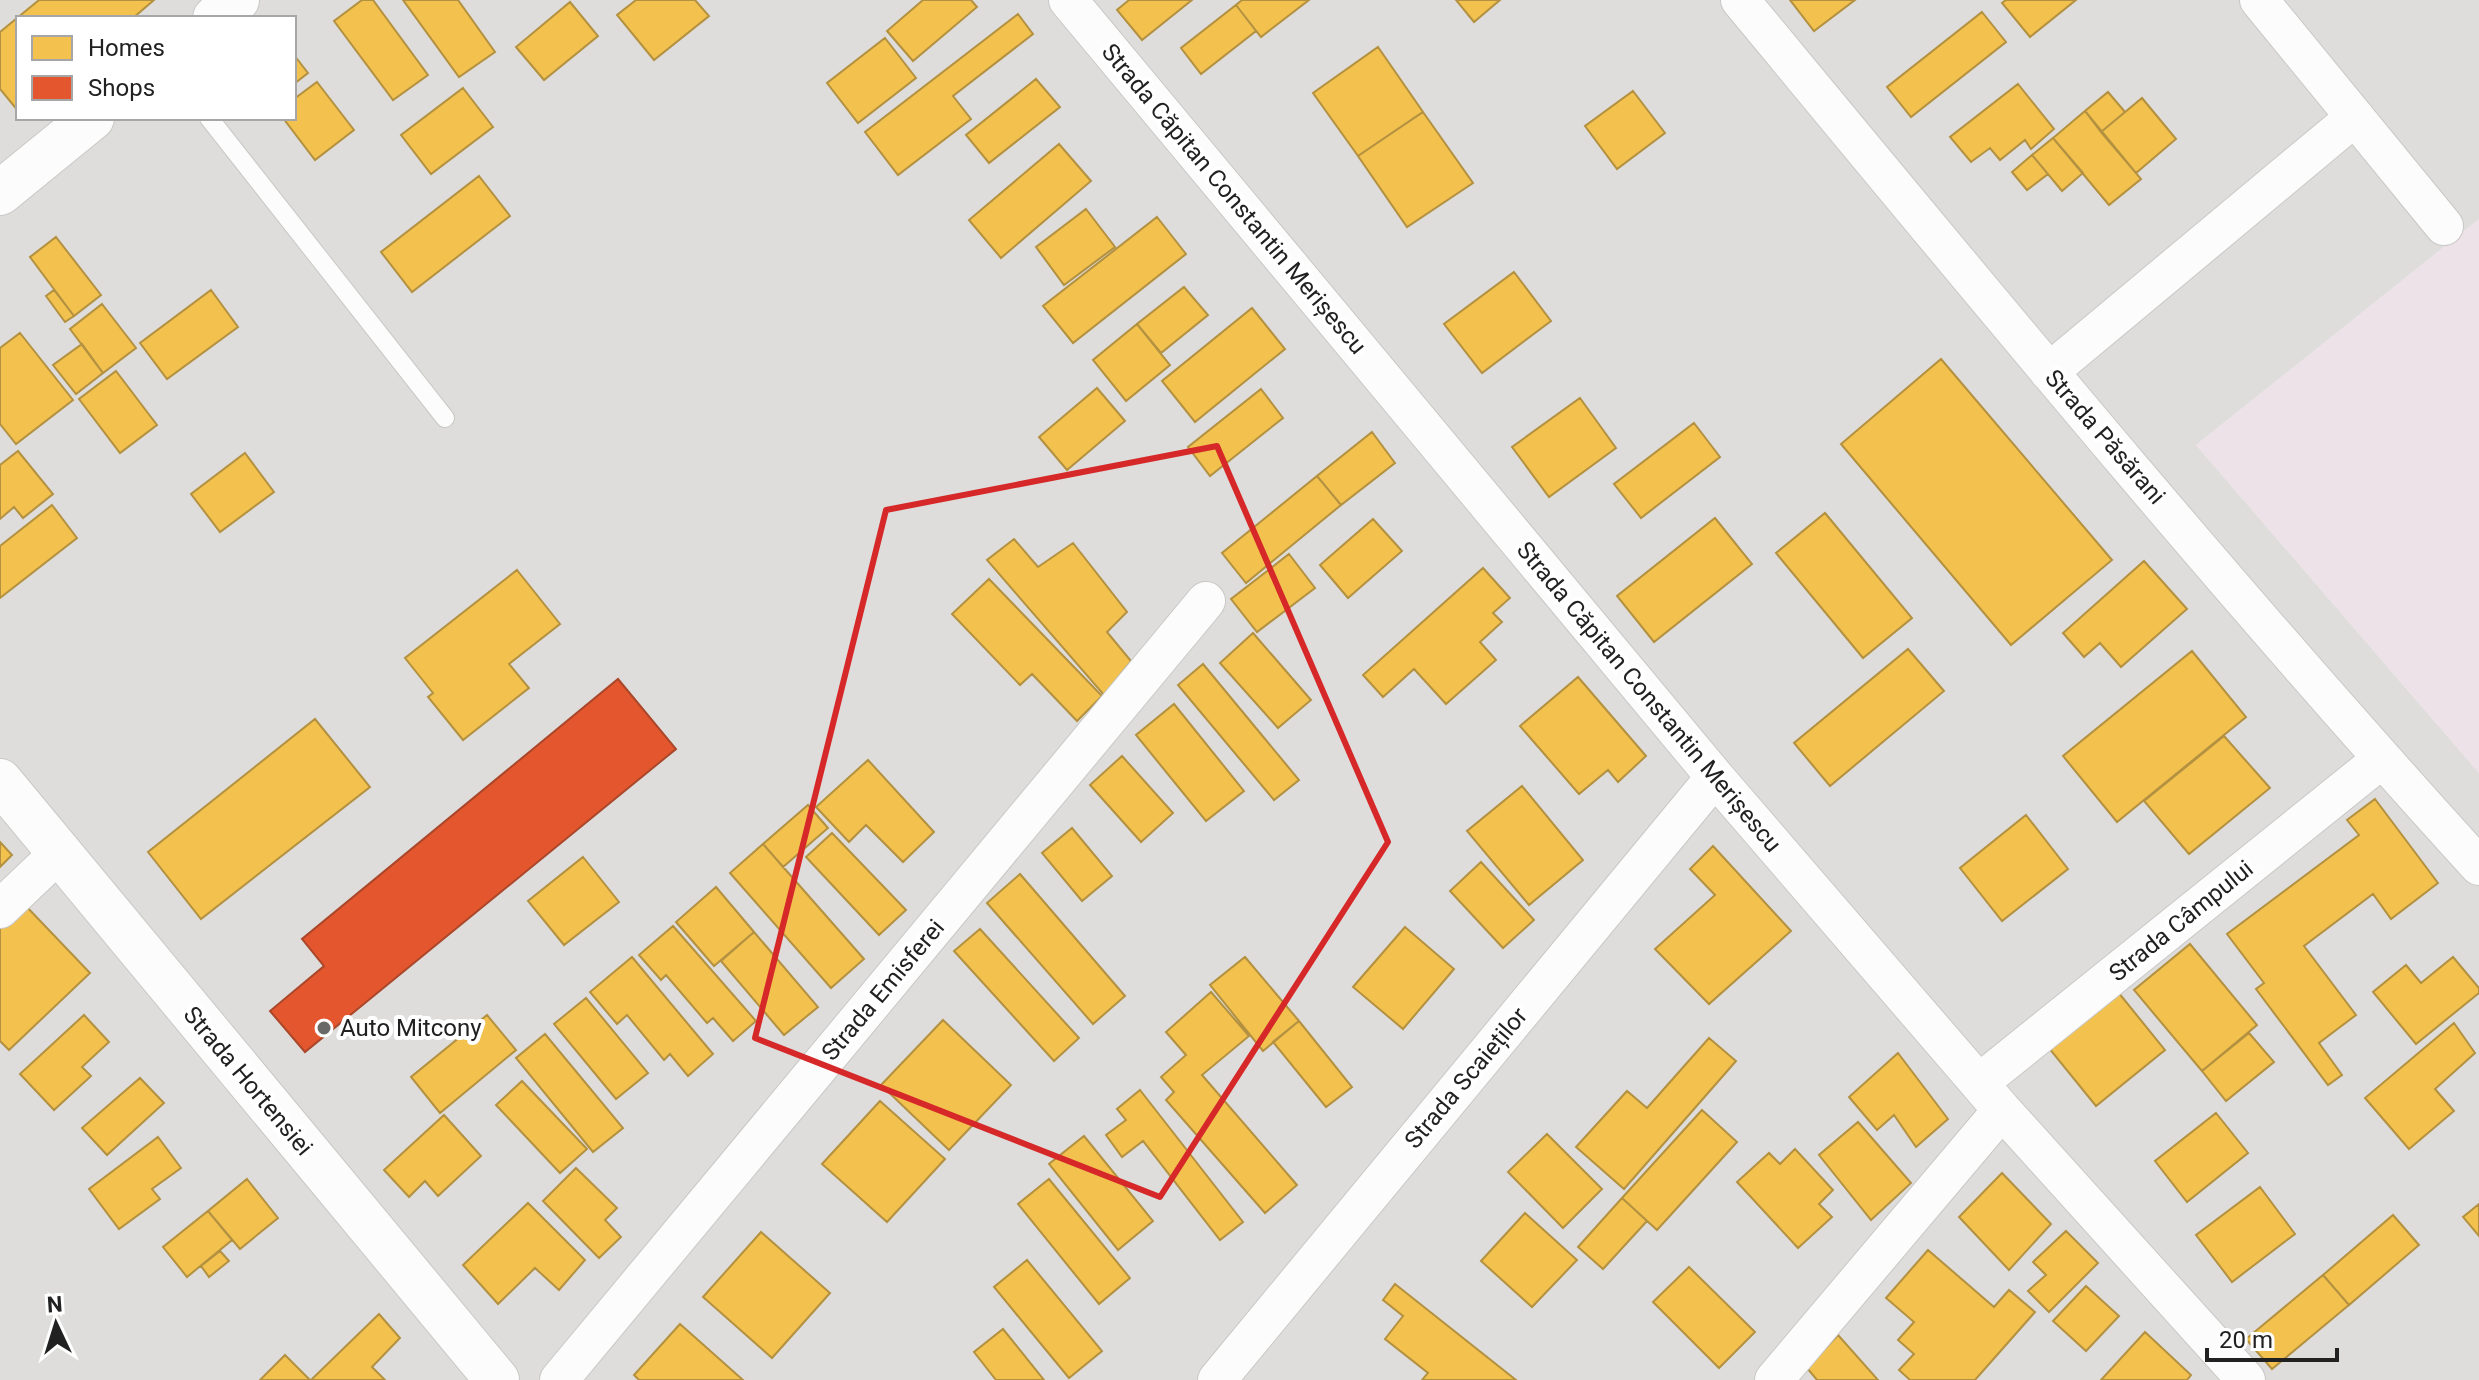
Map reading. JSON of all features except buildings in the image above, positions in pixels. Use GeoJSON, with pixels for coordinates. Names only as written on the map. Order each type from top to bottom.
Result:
{"type":"FeatureCollection","features":[{"type":"Feature","properties":{"kind":"street"},"geometry":{"type":"LineString","coordinates":[[217,16],[237,0]]}},
{"type":"Feature","properties":{"kind":"street","name":"Strada Căpitan Constantin Merișescu"},"geometry":{"type":"LineString","coordinates":[[1068,0],[1715,777],[1990,1096],[2246,1380]]}},
{"type":"Feature","properties":{"kind":"street","name":"Strada Păsărani"},"geometry":{"type":"LineString","coordinates":[[1740,0],[2049,372],[2382,759],[2479,866]]}},
{"type":"Feature","properties":{"kind":"street"},"geometry":{"type":"LineString","coordinates":[[2259,0],[2444,226]]}},
{"type":"Feature","properties":{"kind":"street"},"geometry":{"type":"LineString","coordinates":[[2049,372],[2355,117]]}},
{"type":"Feature","properties":{"kind":"street"},"geometry":{"type":"LineString","coordinates":[[5,180],[89,120]]}},
{"type":"Feature","properties":{"kind":"street","name":"Strada Emisferei"},"geometry":{"type":"LineString","coordinates":[[559,1380],[1206,601]]}},
{"type":"Feature","properties":{"kind":"street","name":"Strada Câmpului"},"geometry":{"type":"LineString","coordinates":[[1774,1380],[1990,1096],[2382,759]]}},
{"type":"Feature","properties":{"kind":"street","name":"Strada Scaieților"},"geometry":{"type":"LineString","coordinates":[[1217,1380],[1715,777]]}},
{"type":"Feature","properties":{"kind":"street","name":"Strada Hortensiei"},"geometry":{"type":"LineString","coordinates":[[0,781],[497,1380]]}},
{"type":"Feature","properties":{"kind":"street"},"geometry":{"type":"LineString","coordinates":[[0,909],[59,853]]}},
{"type":"Feature","properties":{"kind":"lane"},"geometry":{"type":"LineString","coordinates":[[211,120],[445,418]]}},
{"type":"Feature","properties":{"kind":"highlighted area"},"geometry":{"type":"Polygon","coordinates":[[[1217,446],[1388,842],[1160,1197],[755,1038],[886,510],[1217,446]]]}},
{"type":"Feature","properties":{"kind":"shaded area"},"geometry":{"type":"Polygon","coordinates":[[[0,0],[2479,0],[2479,219],[2196,445],[2479,773],[2479,1380],[0,1380],[0,0]]]}},
{"type":"Feature","properties":{"kind":"shaded area"},"geometry":{"type":"Polygon","coordinates":[[[2479,219],[2479,773],[2196,445],[2479,219]]]}},
{"type":"Feature","properties":{"kind":"place","name":"Auto Mitcony"},"geometry":{"type":"Point","coordinates":[324,1028]}}]}
